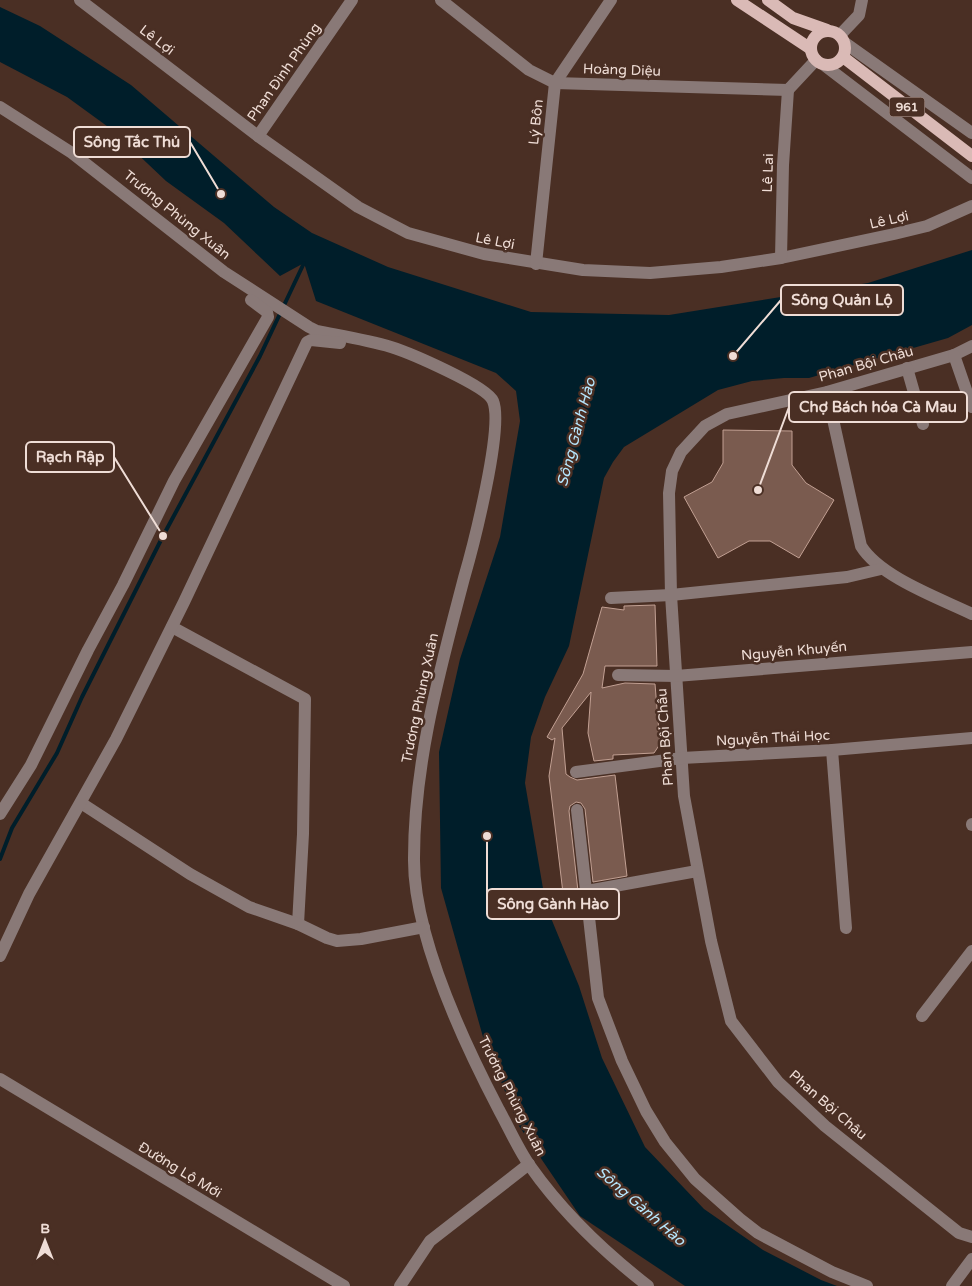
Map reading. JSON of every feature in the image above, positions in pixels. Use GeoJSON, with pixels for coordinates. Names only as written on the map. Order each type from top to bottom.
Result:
{"type":"FeatureCollection","features":[{"type":"Feature","properties":{"kind":"main road"},"geometry":{"type":"LineString","coordinates":[[738,0],[817,58],[834,64],[843,57],[842,39],[827,30],[793,18],[768,0]]}},
{"type":"Feature","properties":{"kind":"main road"},"geometry":{"type":"LineString","coordinates":[[817,58],[813,39],[821,32],[827,30]]}},
{"type":"Feature","properties":{"kind":"main road","name":"961"},"geometry":{"type":"LineString","coordinates":[[843,57],[972,156]]}},
{"type":"Feature","properties":{"kind":"street","name":"Lê Lợi"},"geometry":{"type":"LineString","coordinates":[[80,0],[258,136],[358,206],[408,233],[484,254],[536,264],[583,270],[650,273],[722,267],[781,258],[927,226],[972,206]]}},
{"type":"Feature","properties":{"kind":"street","name":"Phan Đình Phùng"},"geometry":{"type":"LineString","coordinates":[[258,136],[352,0]]}},
{"type":"Feature","properties":{"kind":"street","name":"Hoàng Diệu"},"geometry":{"type":"LineString","coordinates":[[441,0],[529,70],[555,83],[788,90]]}},
{"type":"Feature","properties":{"kind":"street","name":"Lý Bôn"},"geometry":{"type":"LineString","coordinates":[[536,264],[555,83],[611,0]]}},
{"type":"Feature","properties":{"kind":"street"},"geometry":{"type":"LineString","coordinates":[[862,0],[859,15],[842,39],[972,133]]}},
{"type":"Feature","properties":{"kind":"street"},"geometry":{"type":"LineString","coordinates":[[788,90],[817,58],[972,178]]}},
{"type":"Feature","properties":{"kind":"street","name":"Lê Lai"},"geometry":{"type":"LineString","coordinates":[[781,258],[782,165],[788,90]]}},
{"type":"Feature","properties":{"kind":"street","name":"Trương Phùng Xuân"},"geometry":{"type":"LineString","coordinates":[[0,107],[36,128],[87,164],[235,280],[309,327],[392,348],[446,370],[484,390],[494,403],[496,414],[479,521],[438,681],[422,753],[414,858],[415,885],[424,928],[454,1014],[488,1088],[528,1164],[585,1232],[613,1259],[648,1286]]}},
{"type":"Feature","properties":{"kind":"street"},"geometry":{"type":"LineString","coordinates":[[0,814],[4,799],[31,765],[198,435],[268,317],[267,312],[228,284],[224,272]]}},
{"type":"Feature","properties":{"kind":"street"},"geometry":{"type":"LineString","coordinates":[[0,956],[28,894],[116,739],[172,627],[307,342],[311,340],[353,345],[372,343]]}},
{"type":"Feature","properties":{"kind":"street","name":"Phan Bội Châu"},"geometry":{"type":"LineString","coordinates":[[972,346],[954,355],[827,392],[727,414],[705,426],[681,452],[672,471],[669,493],[671,595],[684,796],[711,941],[731,1021],[778,1082],[824,1126],[959,1233],[972,1237]]}},
{"type":"Feature","properties":{"kind":"street"},"geometry":{"type":"LineString","coordinates":[[954,355],[972,406]]}},
{"type":"Feature","properties":{"kind":"street"},"geometry":{"type":"LineString","coordinates":[[907,368],[923,424]]}},
{"type":"Feature","properties":{"kind":"street"},"geometry":{"type":"LineString","coordinates":[[827,392],[861,546],[866,555],[881,569],[972,614]]}},
{"type":"Feature","properties":{"kind":"street"},"geometry":{"type":"LineString","coordinates":[[611,598],[671,595],[847,577],[881,569]]}},
{"type":"Feature","properties":{"kind":"street"},"geometry":{"type":"LineString","coordinates":[[172,627],[305,699],[303,834],[298,924]]}},
{"type":"Feature","properties":{"kind":"street","name":"Nguyễn Khuyến"},"geometry":{"type":"LineString","coordinates":[[618,675],[676,676],[972,652]]}},
{"type":"Feature","properties":{"kind":"street","name":"Nguyễn Thái Học"},"geometry":{"type":"LineString","coordinates":[[576,772],[682,758],[832,750],[972,738]]}},
{"type":"Feature","properties":{"kind":"street"},"geometry":{"type":"LineString","coordinates":[[832,750],[846,928]]}},
{"type":"Feature","properties":{"kind":"street"},"geometry":{"type":"LineString","coordinates":[[81,803],[190,874],[249,908],[298,924],[337,941],[361,939],[424,928]]}},
{"type":"Feature","properties":{"kind":"street"},"geometry":{"type":"LineString","coordinates":[[577,810],[598,998],[622,1061],[646,1111],[665,1142],[695,1179],[758,1232],[832,1272],[867,1286]]}},
{"type":"Feature","properties":{"kind":"street"},"geometry":{"type":"LineString","coordinates":[[587,891],[697,871]]}},
{"type":"Feature","properties":{"kind":"street"},"geometry":{"type":"LineString","coordinates":[[922,1016],[972,950]]}},
{"type":"Feature","properties":{"kind":"street","name":"Đường Lộ Mới"},"geometry":{"type":"LineString","coordinates":[[0,1079],[344,1286]]}},
{"type":"Feature","properties":{"kind":"street"},"geometry":{"type":"LineString","coordinates":[[400,1286],[430,1240],[528,1164]]}},
{"type":"Feature","properties":{"kind":"street"},"geometry":{"type":"LineString","coordinates":[[952,1286],[972,1259]]}},
{"type":"Feature","properties":{"kind":"water"},"geometry":{"type":"Polygon","coordinates":[[[0,7],[40,26],[131,85],[274,207],[312,233],[388,267],[531,312],[669,315],[868,283],[972,250],[972,325],[948,338],[809,378],[752,381],[718,390],[624,447],[604,478],[569,646],[545,697],[531,737],[525,783],[546,906],[579,986],[602,1058],[645,1147],[704,1209],[763,1250],[821,1280],[837,1286],[685,1286],[580,1216],[519,1126],[483,1037],[441,888],[439,752],[460,659],[500,537],[520,421],[516,391],[496,373],[316,301],[304,263],[280,276],[224,223],[166,181],[111,129],[67,97],[0,62],[0,7]]]}},
{"type":"Feature","properties":{"kind":"building"},"geometry":{"type":"Polygon","coordinates":[[[723,430],[792,431],[792,465],[806,483],[834,500],[799,558],[770,541],[749,541],[718,558],[684,497],[712,482],[723,463],[723,430]]]}},
{"type":"Feature","properties":{"kind":"building"},"geometry":{"type":"Polygon","coordinates":[[[655,605],[657,666],[605,666],[602,688],[625,683],[655,684],[660,744],[654,753],[613,755],[613,759],[594,761],[588,733],[591,692],[562,728],[566,774],[577,780],[615,775],[627,876],[593,882],[585,809],[581,803],[576,802],[570,806],[569,811],[578,891],[563,893],[549,776],[555,738],[552,740],[547,737],[583,674],[602,607],[624,610],[624,606],[655,605]]]}},
{"type":"Feature","properties":{"kind":"waterway"},"geometry":{"type":"LineString","coordinates":[[0,859],[12,828],[57,753],[82,697],[163,536],[260,356],[304,263]]}},
{"type":"Feature","properties":{"kind":"place","name":"Sông Tắc Thủ"},"geometry":{"type":"Point","coordinates":[221,194]}},
{"type":"Feature","properties":{"kind":"place","name":"Sông Quản Lộ"},"geometry":{"type":"Point","coordinates":[733,356]}},
{"type":"Feature","properties":{"kind":"place","name":"Chợ Bách hóa Cà Mau"},"geometry":{"type":"Point","coordinates":[758,490]}},
{"type":"Feature","properties":{"kind":"place","name":"Rạch Rập"},"geometry":{"type":"Point","coordinates":[163,536]}},
{"type":"Feature","properties":{"kind":"place","name":"Sông Gành Hào"},"geometry":{"type":"Point","coordinates":[487,836]}}]}
